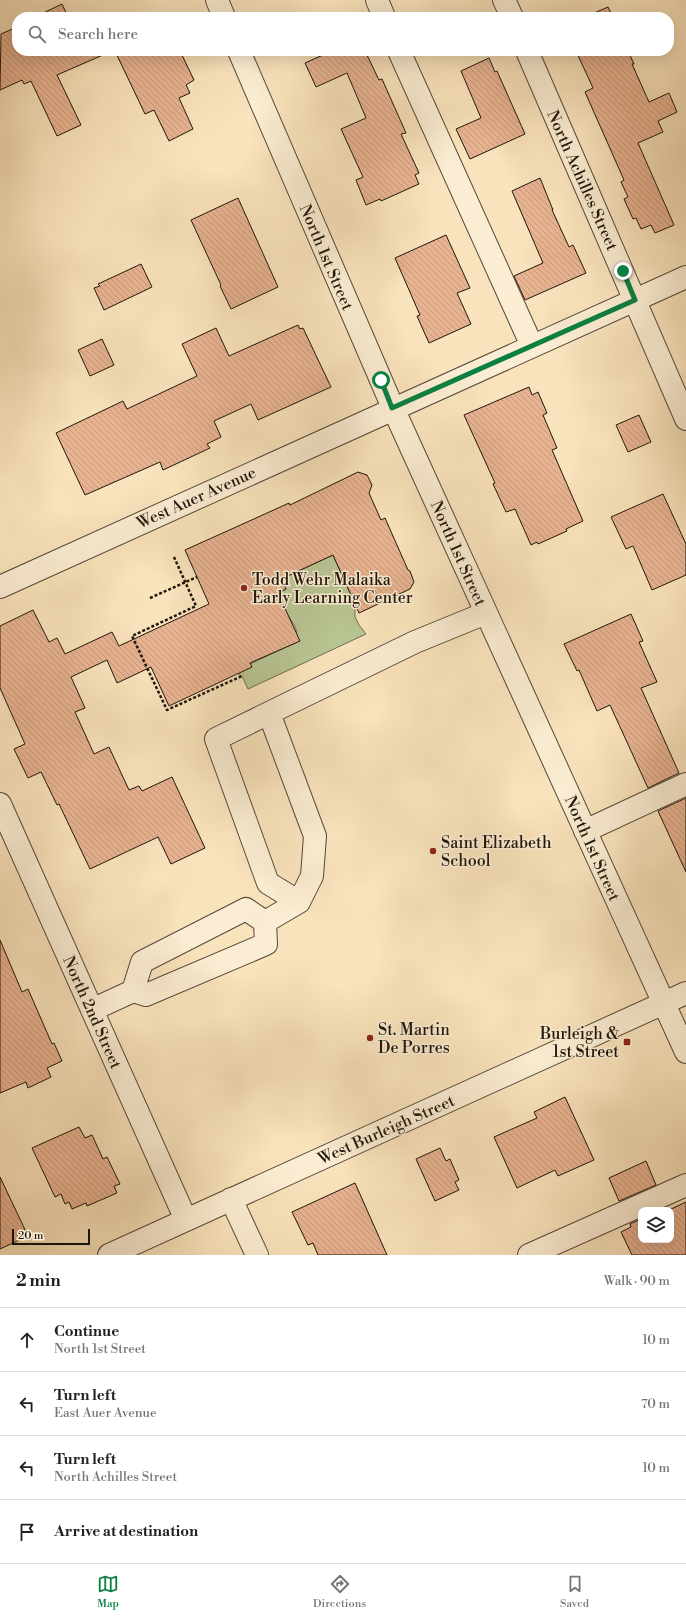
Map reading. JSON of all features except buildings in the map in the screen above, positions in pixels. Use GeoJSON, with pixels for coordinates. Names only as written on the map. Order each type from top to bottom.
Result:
{"type":"FeatureCollection","features":[{"type":"Feature","properties":{"kind":"street"},"geometry":{"type":"LineString","coordinates":[[217,0],[222,12]]}},
{"type":"Feature","properties":{"kind":"street"},"geometry":{"type":"LineString","coordinates":[[376,0],[382,12]]}},
{"type":"Feature","properties":{"kind":"street"},"geometry":{"type":"LineString","coordinates":[[504,0],[510,12]]}},
{"type":"Feature","properties":{"kind":"street","name":"North 1st Street"},"geometry":{"type":"LineString","coordinates":[[241,56],[392,408],[686,1052]]}},
{"type":"Feature","properties":{"kind":"street"},"geometry":{"type":"LineString","coordinates":[[401,56],[532,346]]}},
{"type":"Feature","properties":{"kind":"street","name":"North Achilles Street"},"geometry":{"type":"LineString","coordinates":[[529,56],[686,419]]}},
{"type":"Feature","properties":{"kind":"street","name":"West Auer Avenue"},"geometry":{"type":"LineString","coordinates":[[0,587],[686,276]]}},
{"type":"Feature","properties":{"kind":"street"},"geometry":{"type":"LineString","coordinates":[[298,902],[268,883],[216,739],[414,642],[486,613]]}},
{"type":"Feature","properties":{"kind":"street"},"geometry":{"type":"LineString","coordinates":[[265,922],[298,902],[312,876],[315,836],[269,713]]}},
{"type":"Feature","properties":{"kind":"street"},"geometry":{"type":"LineString","coordinates":[[585,831],[686,784]]}},
{"type":"Feature","properties":{"kind":"street","name":"North 2nd Street"},"geometry":{"type":"LineString","coordinates":[[0,804],[186,1220]]}},
{"type":"Feature","properties":{"kind":"street"},"geometry":{"type":"LineString","coordinates":[[134,991],[142,962],[246,909],[265,922]]}},
{"type":"Feature","properties":{"kind":"street"},"geometry":{"type":"LineString","coordinates":[[92,1010],[134,991],[146,995],[266,944],[265,922]]}},
{"type":"Feature","properties":{"kind":"street","name":"West Burleigh Street"},"geometry":{"type":"LineString","coordinates":[[109,1255],[686,993]]}},
{"type":"Feature","properties":{"kind":"street"},"geometry":{"type":"LineString","coordinates":[[529,1255],[686,1185]]}},
{"type":"Feature","properties":{"kind":"street"},"geometry":{"type":"LineString","coordinates":[[231,1199],[257,1255]]}},
{"type":"Feature","properties":{"kind":"path"},"geometry":{"type":"LineString","coordinates":[[174,557],[196,606],[132,636],[167,710],[242,676]]}},
{"type":"Feature","properties":{"kind":"path"},"geometry":{"type":"LineString","coordinates":[[150,598],[197,577]]}},
{"type":"Feature","properties":{"kind":"green space"},"geometry":{"type":"Polygon","coordinates":[[[333,555],[355,604],[355,617],[366,634],[248,689],[242,676],[238,674],[237,670],[295,643],[296,628],[286,611],[279,593],[286,589],[281,579],[333,555]]]}},
{"type":"Feature","properties":{"kind":"place","name":"Todd Wehr Malaika Early Learning Center"},"geometry":{"type":"Point","coordinates":[244,588]}},
{"type":"Feature","properties":{"kind":"place","name":"Saint Elizabeth School"},"geometry":{"type":"Point","coordinates":[433,851]}},
{"type":"Feature","properties":{"kind":"place","name":"St. Martin De Porres"},"geometry":{"type":"Point","coordinates":[370,1038]}},
{"type":"Feature","properties":{"kind":"place","name":"Burleigh & 1st Street"},"geometry":{"type":"Point","coordinates":[627,1042]}},
{"type":"Feature","properties":{"kind":"route"},"geometry":{"type":"LineString","coordinates":[[381,380],[392,408],[635,300],[623,271]]}}]}
